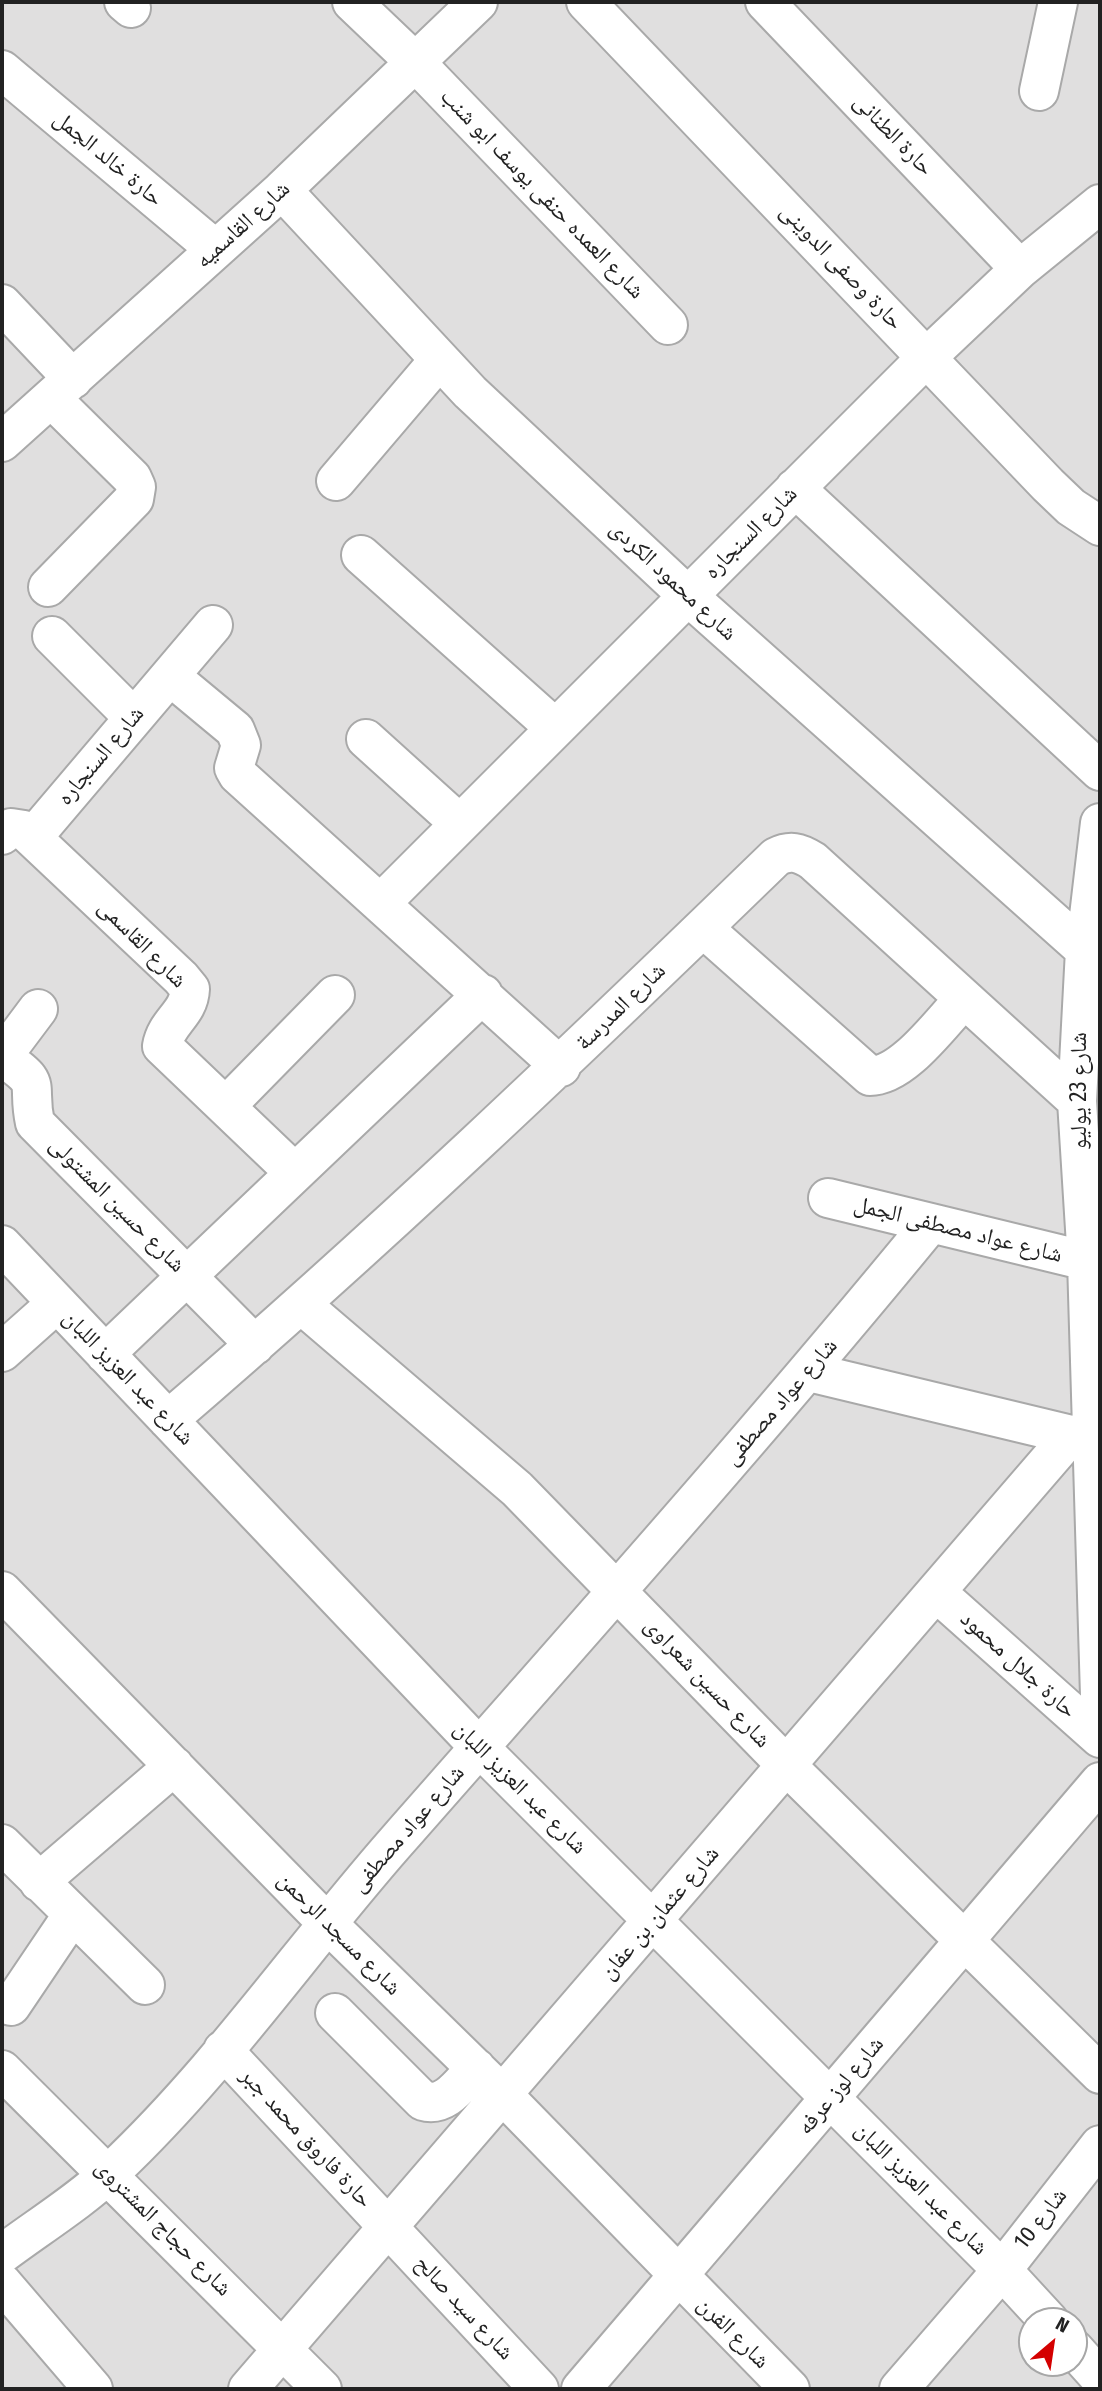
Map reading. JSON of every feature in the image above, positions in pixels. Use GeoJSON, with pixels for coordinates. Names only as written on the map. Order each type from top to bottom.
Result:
{"type":"FeatureCollection","features":[{"type":"Feature","properties":{"kind":"street","name":"شارع العمده حنفى يوسف ابو شنب"},"geometry":{"type":"LineString","coordinates":[[352,2],[416,63],[668,325]]}},
{"type":"Feature","properties":{"kind":"street","name":"شارع القاسميه"},"geometry":{"type":"LineString","coordinates":[[2,442],[282,190],[478,2]]}},
{"type":"Feature","properties":{"kind":"street","name":"حارة وصفى الدوينى"},"geometry":{"type":"LineString","coordinates":[[586,2],[1048,485],[1071,507],[1100,526]]}},
{"type":"Feature","properties":{"kind":"street","name":"حارة الطنانى"},"geometry":{"type":"LineString","coordinates":[[765,2],[1020,269]]}},
{"type":"Feature","properties":{"kind":"street"},"geometry":{"type":"LineString","coordinates":[[1038,91],[1058,2]]}},
{"type":"Feature","properties":{"kind":"street","name":"حارة خالد الجمل"},"geometry":{"type":"LineString","coordinates":[[2,70],[215,249]]}},
{"type":"Feature","properties":{"kind":"street","name":"شارع محمود الكردى"},"geometry":{"type":"LineString","coordinates":[[282,190],[439,360],[688,596],[1084,950]]}},
{"type":"Feature","properties":{"kind":"street","name":"شارع السنجاره"},"geometry":{"type":"LineString","coordinates":[[381,903],[927,357],[1020,269],[1100,204]]}},
{"type":"Feature","properties":{"kind":"street"},"geometry":{"type":"LineString","coordinates":[[2,304],[136,487],[134,499],[48,587]]}},
{"type":"Feature","properties":{"kind":"street"},"geometry":{"type":"LineString","coordinates":[[336,481],[439,360]]}},
{"type":"Feature","properties":{"kind":"street"},"geometry":{"type":"LineString","coordinates":[[795,488],[1100,771]]}},
{"type":"Feature","properties":{"kind":"street"},"geometry":{"type":"LineString","coordinates":[[361,555],[555,728]]}},
{"type":"Feature","properties":{"kind":"street","name":"شارع السنجاره"},"geometry":{"type":"LineString","coordinates":[[17,836],[134,718],[213,625]]}},
{"type":"Feature","properties":{"kind":"street"},"geometry":{"type":"LineString","coordinates":[[52,636],[134,718]]}},
{"type":"Feature","properties":{"kind":"street"},"geometry":{"type":"LineString","coordinates":[[170,676],[235,730],[241,745],[234,768],[238,775],[561,1067]]}},
{"type":"Feature","properties":{"kind":"street"},"geometry":{"type":"LineString","coordinates":[[366,739],[460,824]]}},
{"type":"Feature","properties":{"kind":"street","name":"شارع 23 يوليو"},"geometry":{"type":"LineString","coordinates":[[1100,823],[1084,950],[1077,1101],[1087,1261],[1081,1438],[1100,1696]]}},
{"type":"Feature","properties":{"kind":"street","name":"شارع القاسمى"},"geometry":{"type":"LineString","coordinates":[[17,836],[190,989],[190,1001],[164,1031],[162,1046],[295,1173]]}},
{"type":"Feature","properties":{"kind":"street","name":"شارع المدرسة"},"geometry":{"type":"LineString","coordinates":[[168,1420],[302,1305],[561,1067],[776,857],[787,852],[802,853],[1077,1101]]}},
{"type":"Feature","properties":{"kind":"street"},"geometry":{"type":"LineString","coordinates":[[703,928],[870,1076],[884,1076],[899,1066],[963,1000]]}},
{"type":"Feature","properties":{"kind":"street"},"geometry":{"type":"LineString","coordinates":[[105,1354],[483,994]]}},
{"type":"Feature","properties":{"kind":"street"},"geometry":{"type":"LineString","coordinates":[[226,1107],[335,995]]}},
{"type":"Feature","properties":{"kind":"street"},"geometry":{"type":"LineString","coordinates":[[2,1057],[38,1009]]}},
{"type":"Feature","properties":{"kind":"street","name":"شارع حسين المشتولى"},"geometry":{"type":"LineString","coordinates":[[2,1057],[25,1072],[33,1085],[35,1123],[256,1345]]}},
{"type":"Feature","properties":{"kind":"street","name":"شارع عواد مصطفى الجمل"},"geometry":{"type":"LineString","coordinates":[[828,1198],[1087,1261]]}},
{"type":"Feature","properties":{"kind":"street","name":"شارع عواد مصطفى"},"geometry":{"type":"LineString","coordinates":[[2,2254],[109,2174],[223,2050],[479,1747],[809,1372],[931,1223]]}},
{"type":"Feature","properties":{"kind":"street","name":"شارع عبد العزيز اللبان"},"geometry":{"type":"LineString","coordinates":[[2,1245],[479,1747],[1002,2270],[1035,2307]]}},
{"type":"Feature","properties":{"kind":"street"},"geometry":{"type":"LineString","coordinates":[[2,1352],[57,1303]]}},
{"type":"Feature","properties":{"kind":"street","name":"شارع حسين شعراوى"},"geometry":{"type":"LineString","coordinates":[[302,1305],[517,1489],[787,1766],[1100,2074]]}},
{"type":"Feature","properties":{"kind":"street"},"geometry":{"type":"LineString","coordinates":[[809,1372],[1081,1438]]}},
{"type":"Feature","properties":{"kind":"street","name":"شارع عثمان بن عفان"},"geometry":{"type":"LineString","coordinates":[[248,2389],[936,1592],[1081,1438]]}},
{"type":"Feature","properties":{"kind":"street","name":"شارع مسجد الرحمن"},"geometry":{"type":"LineString","coordinates":[[2,1591],[328,1924],[503,2095],[677,2276]]}},
{"type":"Feature","properties":{"kind":"street","name":"حارة جلال محمود"},"geometry":{"type":"LineString","coordinates":[[936,1592],[1100,1738]]}},
{"type":"Feature","properties":{"kind":"street"},"geometry":{"type":"LineString","coordinates":[[39,1882],[174,1766]]}},
{"type":"Feature","properties":{"kind":"street","name":"شارع لوز عرفه"},"geometry":{"type":"LineString","coordinates":[[581,2389],[1100,1782]]}},
{"type":"Feature","properties":{"kind":"street"},"geometry":{"type":"LineString","coordinates":[[2,1844],[145,1984]]}},
{"type":"Feature","properties":{"kind":"street"},"geometry":{"type":"LineString","coordinates":[[11,2006],[73,1914]]}},
{"type":"Feature","properties":{"kind":"street"},"geometry":{"type":"LineString","coordinates":[[335,2013],[423,2101],[431,2104],[445,2099],[476,2068]]}},
{"type":"Feature","properties":{"kind":"street","name":"حارة فاروق محمد جبر"},"geometry":{"type":"LineString","coordinates":[[223,2050],[389,2227]]}},
{"type":"Feature","properties":{"kind":"street","name":"شارع حجاج المشتروى"},"geometry":{"type":"LineString","coordinates":[[2,2070],[284,2348],[322,2389]]}},
{"type":"Feature","properties":{"kind":"street","name":"شارع 10"},"geometry":{"type":"LineString","coordinates":[[900,2389],[1002,2270],[1100,2145]]}},
{"type":"Feature","properties":{"kind":"street","name":"شارع سيد صالح"},"geometry":{"type":"LineString","coordinates":[[389,2227],[539,2389]]}},
{"type":"Feature","properties":{"kind":"street","name":"شارع الفرن"},"geometry":{"type":"LineString","coordinates":[[677,2276],[790,2389]]}},
{"type":"Feature","properties":{"kind":"street"},"geometry":{"type":"LineString","coordinates":[[2,2283],[93,2389]]}},
{"type":"Feature","properties":{"kind":"street"},"geometry":{"type":"LineString","coordinates":[[1088,2365],[1100,2378]]}},
{"type":"Feature","properties":{"kind":"shaded area"},"geometry":{"type":"Polygon","coordinates":[[[2,2],[1100,2],[1100,2389],[2,2389],[2,2]]]}}]}
